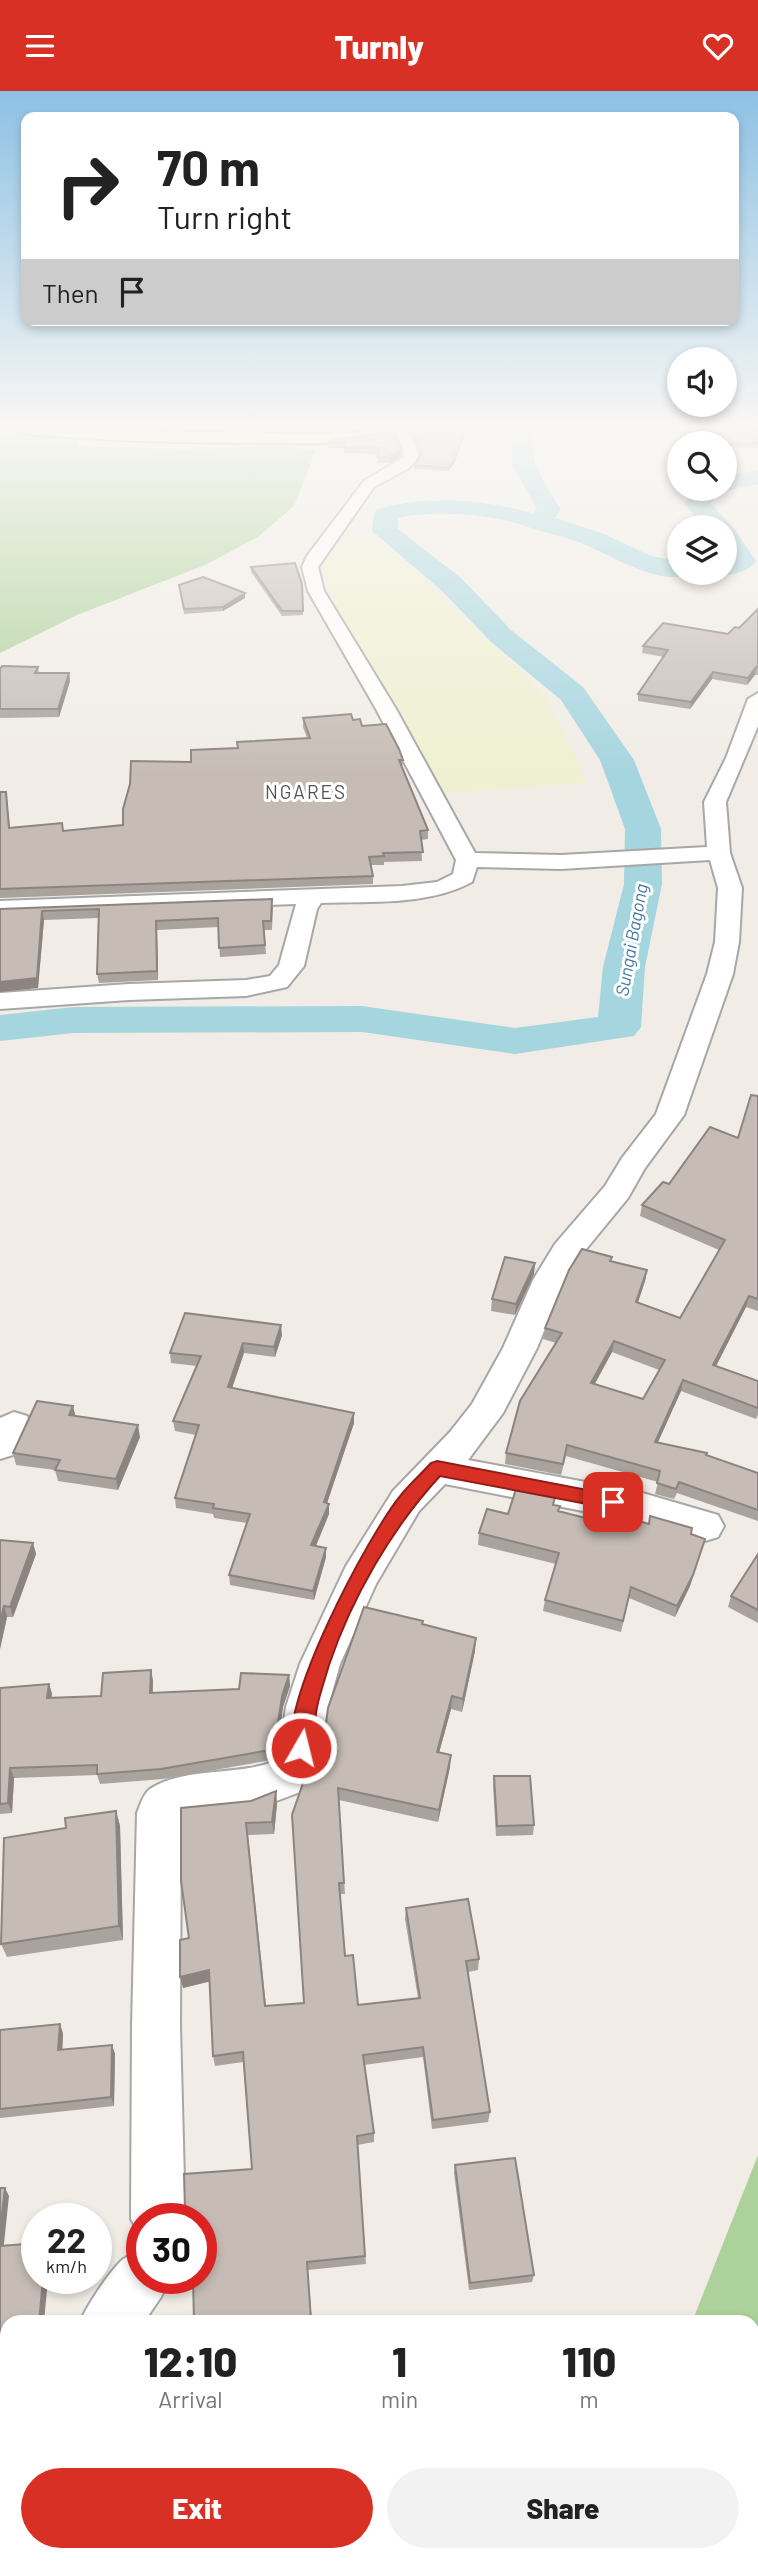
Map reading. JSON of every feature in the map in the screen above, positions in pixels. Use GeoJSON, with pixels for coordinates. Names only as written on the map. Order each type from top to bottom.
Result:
{"type":"FeatureCollection","features":[{"type":"Feature","properties":{"kind":"street"},"geometry":{"type":"LineString","coordinates":[[0,908],[402,893],[443,888],[464,877],[467,860],[386,709],[316,591],[310,567],[326,544]]}},
{"type":"Feature","properties":{"kind":"street"},"geometry":{"type":"LineString","coordinates":[[703,855],[715,802],[724,779],[737,758],[758,699]]}},
{"type":"Feature","properties":{"kind":"street"},"geometry":{"type":"LineString","coordinates":[[467,860],[561,862],[703,855]]}},
{"type":"Feature","properties":{"kind":"street"},"geometry":{"type":"LineString","coordinates":[[158,2203],[156,2026],[159,1813],[163,1805],[178,1798],[253,1790],[288,1777],[301,1748],[307,1707],[320,1664],[360,1577],[406,1501],[463,1442],[485,1413],[520,1348],[549,1280],[566,1252],[617,1191],[632,1165],[670,1115],[720,974],[727,941],[730,888],[703,855]]}},
{"type":"Feature","properties":{"kind":"street"},"geometry":{"type":"LineString","coordinates":[[0,1001],[129,992],[246,988],[278,982],[291,965],[305,909],[314,896]]}},
{"type":"Feature","properties":{"kind":"street"},"geometry":{"type":"LineString","coordinates":[[437,1468],[639,1507],[705,1527]]}},
{"type":"Feature","properties":{"kind":"street"},"geometry":{"type":"LineString","coordinates":[[116,2315],[131,2294]]}},
{"type":"Feature","properties":{"kind":"green space"},"geometry":{"type":"Polygon","coordinates":[[[0,544],[244,544],[205,565],[77,615],[0,653],[0,544]]]}},
{"type":"Feature","properties":{"kind":"green space"},"geometry":{"type":"Polygon","coordinates":[[[340,544],[378,544],[408,563],[545,695],[587,783],[439,794],[342,624],[321,565],[340,544]]]}},
{"type":"Feature","properties":{"kind":"green space"},"geometry":{"type":"Polygon","coordinates":[[[758,2155],[758,2315],[695,2315],[758,2155]]]}},
{"type":"Feature","properties":{"kind":"building"},"geometry":{"type":"Polygon","coordinates":[[[295,563],[302,584],[303,611],[282,611],[251,567],[295,563]]]}},
{"type":"Feature","properties":{"kind":"building"},"geometry":{"type":"Polygon","coordinates":[[[203,577],[245,593],[223,607],[184,609],[179,585],[203,577]]]}},
{"type":"Feature","properties":{"kind":"building"},"geometry":{"type":"Polygon","coordinates":[[[758,609],[758,668],[756,667],[748,678],[713,672],[691,702],[638,694],[668,650],[643,646],[663,623],[728,634],[735,627],[739,628],[758,609]]]}},
{"type":"Feature","properties":{"kind":"building"},"geometry":{"type":"Polygon","coordinates":[[[2,666],[38,667],[35,673],[69,673],[58,709],[0,709],[2,666]]]}},
{"type":"Feature","properties":{"kind":"building"},"geometry":{"type":"Polygon","coordinates":[[[351,714],[353,720],[360,719],[362,726],[386,724],[399,749],[403,760],[399,760],[428,830],[420,831],[423,852],[383,853],[384,856],[369,857],[373,876],[0,889],[0,792],[6,792],[9,828],[62,823],[63,831],[123,825],[131,761],[191,762],[191,750],[238,748],[237,742],[310,738],[303,718],[351,714]]]}},
{"type":"Feature","properties":{"kind":"building"},"geometry":{"type":"Polygon","coordinates":[[[272,899],[271,921],[263,921],[265,945],[219,948],[218,918],[156,921],[157,971],[97,974],[99,909],[42,911],[37,978],[0,982],[0,909],[272,899]]]}},
{"type":"Feature","properties":{"kind":"building"},"geometry":{"type":"Polygon","coordinates":[[[751,1095],[758,1096],[758,1299],[749,1296],[713,1365],[758,1381],[758,1408],[683,1380],[655,1442],[707,1453],[706,1455],[758,1473],[758,1510],[679,1482],[676,1489],[657,1483],[660,1471],[567,1445],[563,1464],[506,1453],[520,1401],[562,1333],[545,1328],[569,1270],[582,1249],[612,1257],[610,1261],[647,1270],[636,1302],[680,1318],[725,1240],[642,1205],[663,1182],[669,1184],[710,1127],[738,1138],[751,1095]],[[614,1341],[591,1383],[643,1399],[665,1360],[614,1341]]]}},
{"type":"Feature","properties":{"kind":"building"},"geometry":{"type":"Polygon","coordinates":[[[505,1257],[535,1263],[516,1304],[492,1299],[505,1257]]]}},
{"type":"Feature","properties":{"kind":"building"},"geometry":{"type":"Polygon","coordinates":[[[185,1313],[281,1325],[274,1347],[243,1343],[228,1387],[354,1413],[324,1502],[329,1504],[311,1545],[326,1548],[313,1591],[229,1575],[250,1514],[213,1508],[214,1504],[175,1498],[199,1425],[173,1421],[201,1356],[170,1353],[185,1313]]]}},
{"type":"Feature","properties":{"kind":"building"},"geometry":{"type":"Polygon","coordinates":[[[37,1401],[73,1406],[69,1415],[138,1425],[116,1479],[55,1470],[60,1460],[13,1453],[37,1401]]]}},
{"type":"Feature","properties":{"kind":"building"},"geometry":{"type":"Polygon","coordinates":[[[516,1489],[555,1497],[553,1505],[560,1506],[558,1511],[601,1522],[605,1511],[649,1524],[650,1516],[692,1528],[691,1534],[705,1539],[693,1575],[677,1606],[631,1587],[623,1621],[545,1600],[559,1553],[479,1533],[487,1509],[508,1514],[516,1489]]]}},
{"type":"Feature","properties":{"kind":"building"},"geometry":{"type":"Polygon","coordinates":[[[0,1540],[33,1543],[10,1607],[4,1606],[0,1623],[0,1540]]]}},
{"type":"Feature","properties":{"kind":"building"},"geometry":{"type":"Polygon","coordinates":[[[758,1554],[758,1610],[731,1596],[758,1554]]]}},
{"type":"Feature","properties":{"kind":"building"},"geometry":{"type":"Polygon","coordinates":[[[364,1607],[423,1621],[422,1624],[476,1638],[463,1699],[452,1696],[437,1752],[451,1755],[439,1810],[338,1788],[344,1883],[339,1883],[345,1956],[353,1955],[358,2005],[420,1998],[406,1908],[468,1899],[479,1959],[466,1961],[490,2112],[433,2120],[423,2047],[363,2055],[374,2133],[357,2136],[365,2256],[307,2262],[311,2315],[194,2315],[193,2294],[217,2294],[217,2203],[185,2203],[184,2174],[252,2169],[243,2052],[213,2056],[209,1970],[180,1977],[180,1940],[189,1938],[181,1881],[181,1808],[251,1801],[276,1791],[272,1822],[246,1823],[265,2006],[304,2003],[292,1815],[304,1780],[324,1737],[328,1708],[364,1607]]]}},
{"type":"Feature","properties":{"kind":"building"},"geometry":{"type":"Polygon","coordinates":[[[151,1670],[150,1693],[239,1689],[241,1673],[289,1675],[282,1696],[276,1737],[270,1750],[161,1769],[97,1774],[97,1765],[10,1768],[8,1803],[0,1804],[0,1688],[49,1684],[47,1698],[101,1696],[103,1673],[151,1670]]]}},
{"type":"Feature","properties":{"kind":"building"},"geometry":{"type":"Polygon","coordinates":[[[494,1776],[530,1776],[534,1825],[497,1826],[494,1776]]]}},
{"type":"Feature","properties":{"kind":"building"},"geometry":{"type":"Polygon","coordinates":[[[116,1811],[119,1926],[1,1944],[4,1838],[66,1828],[65,1818],[116,1811]]]}},
{"type":"Feature","properties":{"kind":"building"},"geometry":{"type":"Polygon","coordinates":[[[60,2024],[58,2050],[112,2045],[111,2097],[0,2109],[0,2030],[60,2024]]]}},
{"type":"Feature","properties":{"kind":"building"},"geometry":{"type":"Polygon","coordinates":[[[515,2158],[534,2275],[470,2283],[455,2165],[515,2158]]]}},
{"type":"Feature","properties":{"kind":"building"},"geometry":{"type":"Polygon","coordinates":[[[0,2188],[5,2188],[0,2231],[0,2188]]]}},
{"type":"Feature","properties":{"kind":"building"},"geometry":{"type":"Polygon","coordinates":[[[21,2244],[21,2294],[42,2294],[40,2315],[0,2315],[0,2246],[21,2244]]]}},
{"type":"Feature","properties":{"kind":"waterway","name":"Sungai Bagong"},"geometry":{"type":"LineString","coordinates":[[0,1028],[74,1020],[362,1019],[515,1041],[619,1027],[624,967],[643,884],[643,829],[617,760],[572,694],[501,636],[451,584],[402,544]]}},
{"type":"Feature","properties":{"kind":"waterway","name":"Sungai Bagong"},"geometry":{"type":"LineString","coordinates":[[606,544],[654,566],[667,568]]}},
{"type":"Feature","properties":{"kind":"waterway","name":"Sungai Bagong"},"geometry":{"type":"LineString","coordinates":[[737,552],[743,561],[737,563]]}},
{"type":"Feature","properties":{"kind":"district","name":"NGARES"},"geometry":{"type":"Point","coordinates":[306,792]}},
{"type":"Feature","properties":{"kind":"route"},"geometry":{"type":"LineString","coordinates":[[301,1748],[307,1707],[333,1631],[360,1577],[406,1501],[437,1468],[613,1502]]}}]}
